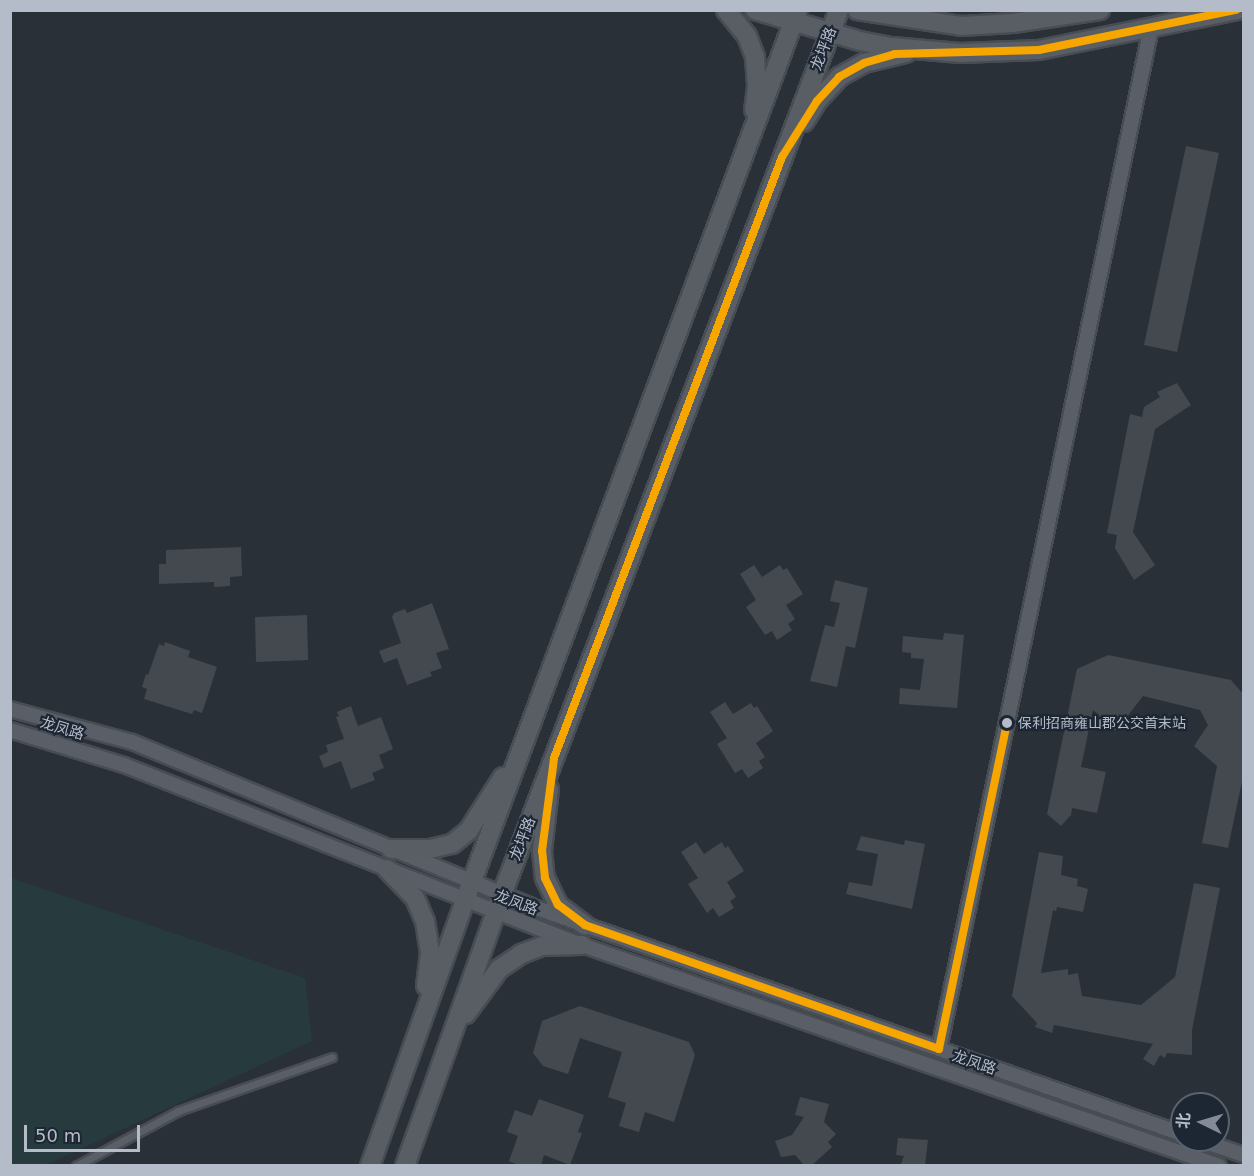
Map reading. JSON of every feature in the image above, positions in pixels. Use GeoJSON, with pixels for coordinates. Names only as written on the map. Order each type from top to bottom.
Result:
{"type":"FeatureCollection","features":[{"type":"Feature","properties":{"kind":"main road"},"geometry":{"type":"LineString","coordinates":[[726,10],[747,36],[755,57],[757,87],[748,144]]}},
{"type":"Feature","properties":{"kind":"main road"},"geometry":{"type":"LineString","coordinates":[[755,10],[796,16],[830,32],[892,47],[944,51]]}},
{"type":"Feature","properties":{"kind":"main road","name":"龙坪路"},"geometry":{"type":"LineString","coordinates":[[405,1166],[502,894],[839,10]]}},
{"type":"Feature","properties":{"kind":"main road"},"geometry":{"type":"LineString","coordinates":[[857,10],[961,26],[1013,23],[1100,10]]}},
{"type":"Feature","properties":{"kind":"main road"},"geometry":{"type":"LineString","coordinates":[[782,157],[817,101],[839,77],[864,63],[895,54],[1039,50],[1238,10]]}},
{"type":"Feature","properties":{"kind":"main road"},"geometry":{"type":"LineString","coordinates":[[370,1166],[465,900],[796,16]]}},
{"type":"Feature","properties":{"kind":"main road"},"geometry":{"type":"LineString","coordinates":[[391,849],[430,849],[452,844],[469,830],[522,748]]}},
{"type":"Feature","properties":{"kind":"main road"},"geometry":{"type":"LineString","coordinates":[[554,758],[542,851],[545,878],[558,904],[585,925]]}},
{"type":"Feature","properties":{"kind":"main road"},"geometry":{"type":"LineString","coordinates":[[387,869],[415,898],[425,921],[430,953],[421,1022]]}},
{"type":"Feature","properties":{"kind":"main road"},"geometry":{"type":"LineString","coordinates":[[454,1030],[499,969],[521,954],[542,946],[582,945]]}},
{"type":"Feature","properties":{"kind":"street"},"geometry":{"type":"LineString","coordinates":[[939,1049],[1151,28]]}},
{"type":"Feature","properties":{"kind":"street","name":"龙凤路"},"geometry":{"type":"LineString","coordinates":[[10,709],[132,742],[502,894],[1170,1130]]}},
{"type":"Feature","properties":{"kind":"street","name":"龙凤路"},"geometry":{"type":"LineString","coordinates":[[10,730],[124,765],[582,945],[1219,1166]]}},
{"type":"Feature","properties":{"kind":"lane"},"geometry":{"type":"LineString","coordinates":[[76,1166],[178,1111],[332,1057]]}},
{"type":"Feature","properties":{"kind":"green space"},"geometry":{"type":"Polygon","coordinates":[[[11,878],[305,978],[312,1041],[46,1165],[11,1165],[11,878]]]}},
{"type":"Feature","properties":{"kind":"building"},"geometry":{"type":"Polygon","coordinates":[[[1186,146],[1219,153],[1177,352],[1144,345],[1186,146]]]}},
{"type":"Feature","properties":{"kind":"building"},"geometry":{"type":"Polygon","coordinates":[[[1177,383],[1191,405],[1155,429],[1133,532],[1155,565],[1134,580],[1115,548],[1117,535],[1107,533],[1130,414],[1142,417],[1144,407],[1160,397],[1157,392],[1177,383]]]}},
{"type":"Feature","properties":{"kind":"building"},"geometry":{"type":"Polygon","coordinates":[[[241,547],[242,576],[230,577],[230,586],[214,587],[214,582],[159,584],[159,564],[166,564],[166,550],[241,547]]]}},
{"type":"Feature","properties":{"kind":"building"},"geometry":{"type":"Polygon","coordinates":[[[754,565],[762,577],[780,565],[783,570],[787,568],[803,594],[786,605],[795,619],[788,624],[792,630],[777,640],[772,631],[765,635],[746,607],[756,600],[740,574],[754,565]]]}},
{"type":"Feature","properties":{"kind":"building"},"geometry":{"type":"Polygon","coordinates":[[[835,580],[868,588],[855,648],[846,646],[837,687],[810,681],[825,625],[834,627],[840,603],[830,601],[835,580]]]}},
{"type":"Feature","properties":{"kind":"building"},"geometry":{"type":"Polygon","coordinates":[[[432,603],[449,649],[436,653],[442,668],[430,672],[432,676],[407,685],[397,658],[384,663],[379,651],[401,643],[392,617],[394,613],[405,609],[407,613],[432,603]]]}},
{"type":"Feature","properties":{"kind":"building"},"geometry":{"type":"Polygon","coordinates":[[[307,615],[308,660],[256,662],[255,617],[307,615]]]}},
{"type":"Feature","properties":{"kind":"building"},"geometry":{"type":"Polygon","coordinates":[[[944,633],[964,635],[957,708],[899,704],[900,688],[920,690],[924,659],[911,658],[911,653],[902,652],[903,636],[943,640],[944,633]]]}},
{"type":"Feature","properties":{"kind":"building"},"geometry":{"type":"Polygon","coordinates":[[[165,642],[190,651],[188,657],[217,667],[202,713],[194,710],[192,714],[144,699],[147,689],[142,687],[146,674],[148,675],[159,644],[164,646],[165,642]]]}},
{"type":"Feature","properties":{"kind":"building"},"geometry":{"type":"Polygon","coordinates":[[[1108,655],[1231,680],[1244,695],[1244,772],[1228,848],[1202,843],[1217,766],[1194,746],[1208,725],[1200,710],[1143,696],[1116,731],[1093,710],[1081,767],[1106,772],[1097,813],[1072,808],[1071,815],[1061,826],[1047,814],[1077,669],[1108,655]]]}},
{"type":"Feature","properties":{"kind":"building"},"geometry":{"type":"Polygon","coordinates":[[[725,702],[733,714],[751,703],[754,708],[757,706],[773,731],[756,743],[765,757],[759,761],[763,768],[748,778],[742,769],[735,773],[717,744],[727,738],[710,712],[725,702]]]}},
{"type":"Feature","properties":{"kind":"building"},"geometry":{"type":"Polygon","coordinates":[[[351,706],[358,726],[381,717],[393,749],[379,755],[384,768],[372,773],[375,780],[351,789],[341,761],[324,768],[319,756],[328,752],[326,745],[344,739],[336,717],[339,716],[337,712],[351,706]]]}},
{"type":"Feature","properties":{"kind":"building"},"geometry":{"type":"Polygon","coordinates":[[[861,836],[904,845],[905,840],[925,844],[912,909],[846,894],[849,882],[872,886],[878,854],[856,850],[861,836]]]}},
{"type":"Feature","properties":{"kind":"building"},"geometry":{"type":"Polygon","coordinates":[[[696,842],[704,854],[722,842],[725,848],[728,846],[744,871],[727,882],[736,897],[730,901],[734,908],[719,917],[713,908],[707,913],[688,884],[698,878],[681,852],[696,842]]]}},
{"type":"Feature","properties":{"kind":"building"},"geometry":{"type":"Polygon","coordinates":[[[1039,852],[1063,856],[1061,875],[1078,879],[1077,886],[1088,889],[1083,912],[1057,907],[1056,911],[1053,910],[1041,973],[1068,969],[1068,975],[1078,973],[1082,996],[1141,1005],[1175,977],[1194,883],[1220,888],[1192,1030],[1192,1055],[1167,1053],[1165,1058],[1160,1055],[1154,1066],[1143,1059],[1153,1044],[1054,1025],[1052,1033],[1035,1027],[1037,1023],[1012,996],[1039,852]]]}},
{"type":"Feature","properties":{"kind":"building"},"geometry":{"type":"Polygon","coordinates":[[[580,1006],[689,1042],[695,1055],[674,1122],[645,1112],[639,1132],[619,1126],[626,1103],[608,1097],[622,1052],[580,1038],[568,1074],[543,1066],[533,1053],[542,1021],[580,1006]]]}},
{"type":"Feature","properties":{"kind":"building"},"geometry":{"type":"Polygon","coordinates":[[[800,1097],[829,1104],[824,1122],[836,1134],[828,1142],[832,1147],[811,1166],[805,1166],[795,1155],[781,1157],[775,1141],[792,1135],[804,1117],[795,1115],[800,1097]]]}},
{"type":"Feature","properties":{"kind":"building"},"geometry":{"type":"Polygon","coordinates":[[[539,1099],[584,1115],[578,1132],[582,1133],[570,1165],[544,1155],[541,1166],[520,1166],[509,1161],[518,1136],[507,1132],[515,1110],[532,1116],[539,1099]]]}},
{"type":"Feature","properties":{"kind":"building"},"geometry":{"type":"Polygon","coordinates":[[[898,1138],[928,1140],[925,1166],[900,1166],[904,1156],[896,1155],[898,1138]]]}},
{"type":"Feature","properties":{"kind":"transit line"},"geometry":{"type":"LineString","coordinates":[[1007,723],[939,1049],[585,925],[558,905],[545,878],[542,851],[554,758],[782,157],[817,101],[839,77],[864,63],[895,54],[1039,50],[1236,10]]}},
{"type":"Feature","properties":{"kind":"place","name":"保利招商雍山郡公交首末站"},"geometry":{"type":"Point","coordinates":[1007,723]}}]}
